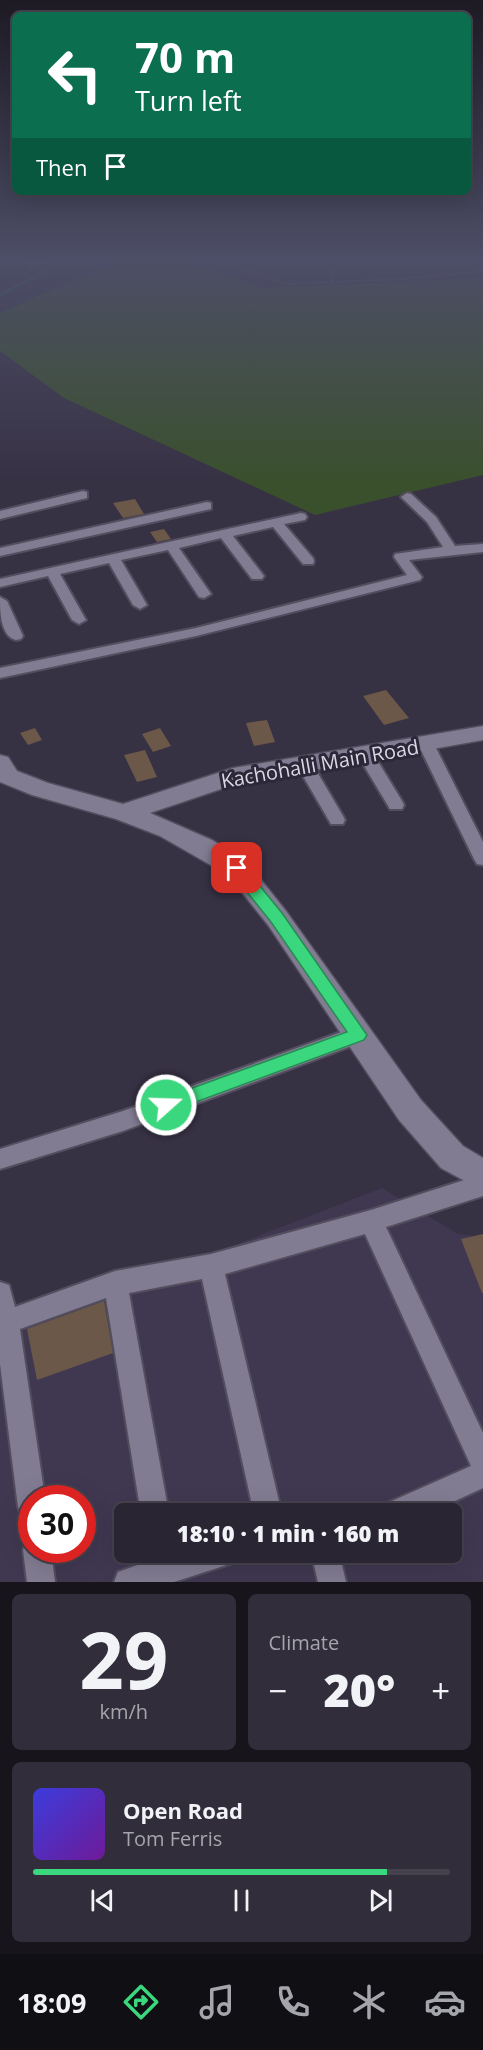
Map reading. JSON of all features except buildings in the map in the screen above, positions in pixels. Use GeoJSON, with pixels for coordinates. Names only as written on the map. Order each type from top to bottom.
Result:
{"type":"FeatureCollection","features":[{"type":"Feature","properties":{"kind":"main road","name":"Kachohalli Main Road"},"geometry":{"type":"LineString","coordinates":[[124,813],[233,776],[483,733]]}},
{"type":"Feature","properties":{"kind":"main road"},"geometry":{"type":"LineString","coordinates":[[3,773],[40,789],[124,813],[186,839],[237,868],[277,918],[410,1110],[453,1157],[483,1176]]}},
{"type":"Feature","properties":{"kind":"street"},"geometry":{"type":"LineString","coordinates":[[0,515],[84,495]]}},
{"type":"Feature","properties":{"kind":"street"},"geometry":{"type":"LineString","coordinates":[[406,497],[432,520],[451,550]]}},
{"type":"Feature","properties":{"kind":"street"},"geometry":{"type":"LineString","coordinates":[[0,552],[207,506]]}},
{"type":"Feature","properties":{"kind":"street"},"geometry":{"type":"LineString","coordinates":[[0,583],[301,517]]}},
{"type":"Feature","properties":{"kind":"street"},"geometry":{"type":"LineString","coordinates":[[275,522],[308,561]]}},
{"type":"Feature","properties":{"kind":"street"},"geometry":{"type":"LineString","coordinates":[[224,533],[257,576]]}},
{"type":"Feature","properties":{"kind":"street"},"geometry":{"type":"LineString","coordinates":[[171,545],[204,594]]}},
{"type":"Feature","properties":{"kind":"street"},"geometry":{"type":"LineString","coordinates":[[0,673],[196,632],[415,577],[400,557],[483,548]]}},
{"type":"Feature","properties":{"kind":"street"},"geometry":{"type":"LineString","coordinates":[[113,558],[140,605]]}},
{"type":"Feature","properties":{"kind":"street"},"geometry":{"type":"LineString","coordinates":[[52,571],[80,620]]}},
{"type":"Feature","properties":{"kind":"street"},"geometry":{"type":"LineString","coordinates":[[0,601],[16,636]]}},
{"type":"Feature","properties":{"kind":"street"},"geometry":{"type":"LineString","coordinates":[[426,744],[483,859]]}},
{"type":"Feature","properties":{"kind":"street"},"geometry":{"type":"LineString","coordinates":[[365,754],[396,805]]}},
{"type":"Feature","properties":{"kind":"street"},"geometry":{"type":"LineString","coordinates":[[304,764],[337,820]]}},
{"type":"Feature","properties":{"kind":"street"},"geometry":{"type":"LineString","coordinates":[[0,1159],[123,1121],[358,1035]]}},
{"type":"Feature","properties":{"kind":"street"},"geometry":{"type":"LineString","coordinates":[[7,1322],[115,1283],[211,1266],[370,1221],[483,1185]]}},
{"type":"Feature","properties":{"kind":"street"},"geometry":{"type":"LineString","coordinates":[[370,1221],[483,1463]]}},
{"type":"Feature","properties":{"kind":"street"},"geometry":{"type":"LineString","coordinates":[[211,1266],[265,1503]]}},
{"type":"Feature","properties":{"kind":"street"},"geometry":{"type":"LineString","coordinates":[[115,1283],[153,1503]]}},
{"type":"Feature","properties":{"kind":"street"},"geometry":{"type":"LineString","coordinates":[[0,1294],[7,1322],[29,1485]]}},
{"type":"Feature","properties":{"kind":"street"},"geometry":{"type":"LineString","coordinates":[[419,1503],[483,1474]]}},
{"type":"Feature","properties":{"kind":"street"},"geometry":{"type":"LineString","coordinates":[[39,1563],[41,1582]]}},
{"type":"Feature","properties":{"kind":"street"},"geometry":{"type":"LineString","coordinates":[[128,1582],[161,1563]]}},
{"type":"Feature","properties":{"kind":"street"},"geometry":{"type":"LineString","coordinates":[[328,1563],[332,1582]]}},
{"type":"Feature","properties":{"kind":"shaded area"},"geometry":{"type":"Polygon","coordinates":[[[382,1188],[458,1234],[483,1237],[483,1582],[0,1582],[0,1336],[382,1188]]]}},
{"type":"Feature","properties":{"kind":"green space"},"geometry":{"type":"Polygon","coordinates":[[[0,333],[483,333],[483,475],[315,515],[64,398],[0,351],[0,333]]]}},
{"type":"Feature","properties":{"kind":"route"},"geometry":{"type":"LineString","coordinates":[[166,1105],[358,1035],[277,918],[237,868]]}}]}
